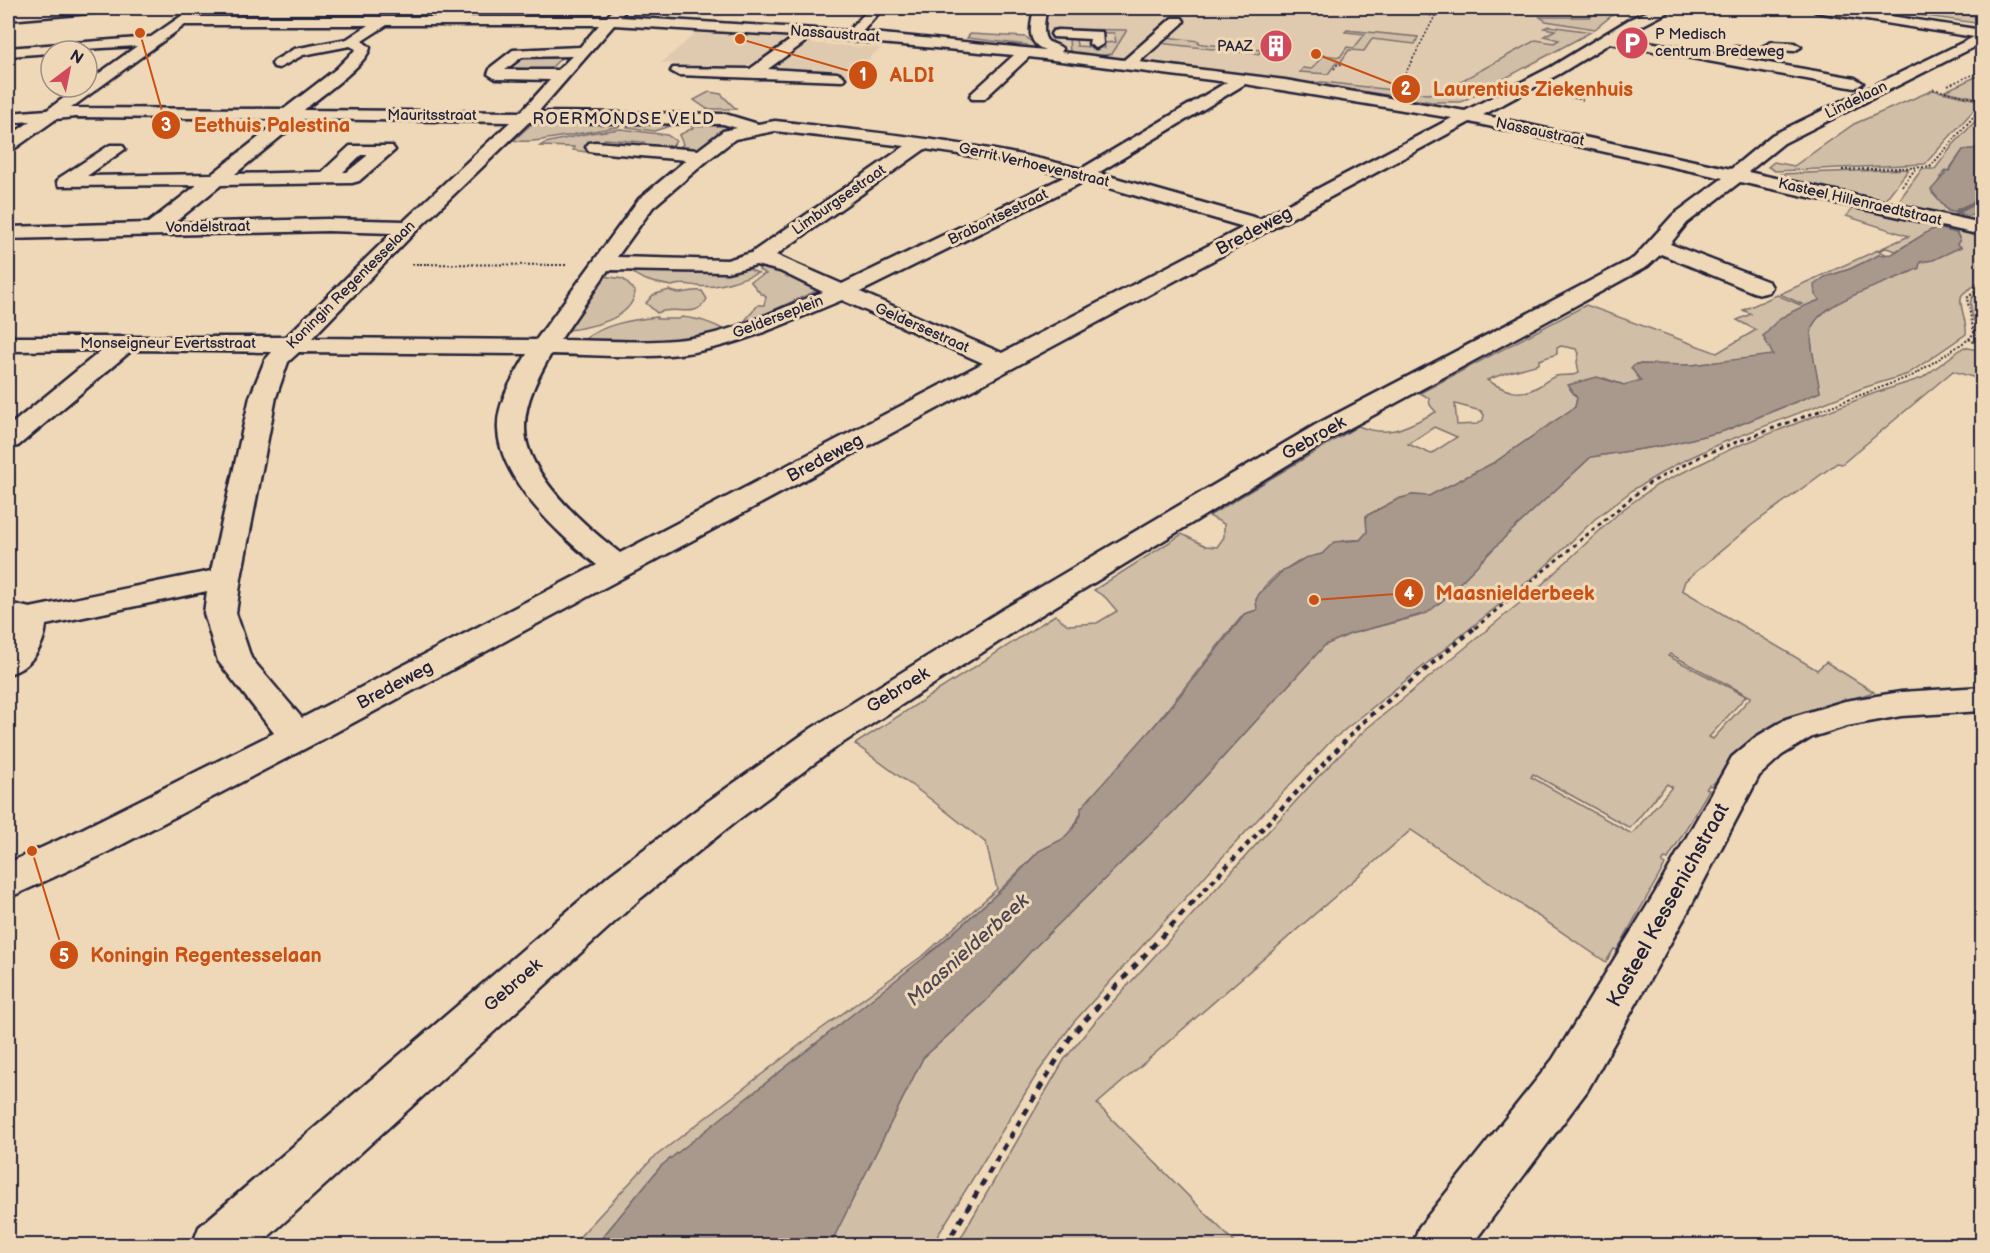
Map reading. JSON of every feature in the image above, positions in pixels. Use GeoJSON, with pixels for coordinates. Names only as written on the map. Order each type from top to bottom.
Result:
{"type":"FeatureCollection","features":[{"type":"Feature","properties":{"kind":"street"},"geometry":{"type":"LineString","coordinates":[[8,16],[102,8]]}},
{"type":"Feature","properties":{"kind":"street"},"geometry":{"type":"LineString","coordinates":[[8,145],[201,8]]}},
{"type":"Feature","properties":{"kind":"street"},"geometry":{"type":"LineString","coordinates":[[852,35],[877,8]]}},
{"type":"Feature","properties":{"kind":"street"},"geometry":{"type":"LineString","coordinates":[[1040,8],[1037,36],[1042,44],[1055,52],[1059,16]]}},
{"type":"Feature","properties":{"kind":"street","name":"Bredeweg"},"geometry":{"type":"LineString","coordinates":[[1635,22],[1644,8]]}},
{"type":"Feature","properties":{"kind":"street","name":"Bredeweg"},"geometry":{"type":"LineString","coordinates":[[8,881],[88,844],[297,737],[1468,117],[1610,39],[1635,22],[1665,8]]}},
{"type":"Feature","properties":{"kind":"street"},"geometry":{"type":"LineString","coordinates":[[1816,8],[1983,34]]}},
{"type":"Feature","properties":{"kind":"street"},"geometry":{"type":"LineString","coordinates":[[1843,8],[1983,34]]}},
{"type":"Feature","properties":{"kind":"street","name":"Nassaustraat"},"geometry":{"type":"LineString","coordinates":[[181,21],[384,21],[617,14],[1026,52],[1055,52],[1111,62],[1243,79],[1468,117],[1737,174]]}},
{"type":"Feature","properties":{"kind":"street","name":"Koningin Regentesselaan"},"geometry":{"type":"LineString","coordinates":[[297,737],[235,661],[220,613],[225,578],[263,397],[277,360],[409,227],[526,116],[617,14]]}},
{"type":"Feature","properties":{"kind":"street"},"geometry":{"type":"LineString","coordinates":[[279,64],[299,52],[351,42],[384,21]]}},
{"type":"Feature","properties":{"kind":"street"},"geometry":{"type":"LineString","coordinates":[[1128,64],[1177,21]]}},
{"type":"Feature","properties":{"kind":"street"},"geometry":{"type":"LineString","coordinates":[[716,87],[748,72],[810,32]]}},
{"type":"Feature","properties":{"kind":"street"},"geometry":{"type":"LineString","coordinates":[[1058,34],[1098,35],[1096,44]]}},
{"type":"Feature","properties":{"kind":"street","name":"Lindelaan"},"geometry":{"type":"LineString","coordinates":[[1737,174],[1749,161],[1778,139],[1983,34]]}},
{"type":"Feature","properties":{"kind":"street"},"geometry":{"type":"LineString","coordinates":[[1610,39],[1855,83]]}},
{"type":"Feature","properties":{"kind":"street"},"geometry":{"type":"LineString","coordinates":[[8,52],[153,41]]}},
{"type":"Feature","properties":{"kind":"street"},"geometry":{"type":"LineString","coordinates":[[1111,62],[1126,50],[1131,41]]}},
{"type":"Feature","properties":{"kind":"street"},"geometry":{"type":"LineString","coordinates":[[155,228],[293,114],[363,51],[363,47],[351,42]]}},
{"type":"Feature","properties":{"kind":"street"},"geometry":{"type":"LineString","coordinates":[[1707,46],[1758,55],[1772,46],[1792,48],[1766,67]]}},
{"type":"Feature","properties":{"kind":"street"},"geometry":{"type":"LineString","coordinates":[[562,75],[502,75],[496,74],[496,70],[518,53],[585,51]]}},
{"type":"Feature","properties":{"kind":"street"},"geometry":{"type":"LineString","coordinates":[[978,96],[1026,52]]}},
{"type":"Feature","properties":{"kind":"street"},"geometry":{"type":"LineString","coordinates":[[678,71],[723,75],[748,72],[837,78]]}},
{"type":"Feature","properties":{"kind":"street","name":"Brabantsestraat"},"geometry":{"type":"LineString","coordinates":[[842,292],[1083,175],[1243,79]]}},
{"type":"Feature","properties":{"kind":"street"},"geometry":{"type":"LineString","coordinates":[[658,118],[690,101]]}},
{"type":"Feature","properties":{"kind":"street","name":"Mauritsstraat"},"geometry":{"type":"LineString","coordinates":[[8,118],[50,114],[526,116],[725,119],[734,120],[755,129]]}},
{"type":"Feature","properties":{"kind":"street","name":"Gerrit Verhoevenstraat"},"geometry":{"type":"LineString","coordinates":[[702,156],[729,135],[775,126],[921,143],[1019,158],[1263,226]]}},
{"type":"Feature","properties":{"kind":"street","name":"Limburgsestraat"},"geometry":{"type":"LineString","coordinates":[[758,258],[921,143]]}},
{"type":"Feature","properties":{"kind":"street"},"geometry":{"type":"LineString","coordinates":[[595,147],[702,156]]}},
{"type":"Feature","properties":{"kind":"street"},"geometry":{"type":"LineString","coordinates":[[116,149],[66,182],[326,178]]}},
{"type":"Feature","properties":{"kind":"street"},"geometry":{"type":"LineString","coordinates":[[619,567],[578,535],[523,469],[510,430],[516,396],[544,347],[646,203],[702,156]]}},
{"type":"Feature","properties":{"kind":"street","name":"Kasteel Hillenraedtstraat"},"geometry":{"type":"LineString","coordinates":[[1737,174],[1983,229]]}},
{"type":"Feature","properties":{"kind":"street","name":"Gebroek"},"geometry":{"type":"LineString","coordinates":[[218,1245],[626,886],[721,812],[825,737],[1014,617],[1326,430],[1641,262],[1680,219],[1737,174]]}},
{"type":"Feature","properties":{"kind":"street","name":"Vondelstraat"},"geometry":{"type":"LineString","coordinates":[[8,233],[327,225],[409,227]]}},
{"type":"Feature","properties":{"kind":"street"},"geometry":{"type":"LineString","coordinates":[[1657,247],[1676,252],[1761,287]]}},
{"type":"Feature","properties":{"kind":"street"},"geometry":{"type":"LineString","coordinates":[[601,265],[727,266],[744,264],[758,258]]}},
{"type":"Feature","properties":{"kind":"street","name":"Gelderseplein"},"geometry":{"type":"LineString","coordinates":[[758,258],[772,260],[842,292]]}},
{"type":"Feature","properties":{"kind":"street","name":"Gelderseplein"},"geometry":{"type":"LineString","coordinates":[[544,347],[655,348],[698,344],[733,335],[842,292]]}},
{"type":"Feature","properties":{"kind":"street","name":"Geldersestraat"},"geometry":{"type":"LineString","coordinates":[[842,292],[1004,363]]}},
{"type":"Feature","properties":{"kind":"street"},"geometry":{"type":"LineString","coordinates":[[8,440],[126,343]]}},
{"type":"Feature","properties":{"kind":"street","name":"Monseigneur Evertsstraat"},"geometry":{"type":"LineString","coordinates":[[8,344],[544,347]]}},
{"type":"Feature","properties":{"kind":"street"},"geometry":{"type":"LineString","coordinates":[[8,663],[28,642],[19,615],[225,578]]}},
{"type":"Feature","properties":{"kind":"street","name":"Kasteel Kessenichstraat"},"geometry":{"type":"LineString","coordinates":[[1438,1245],[1570,1075],[1670,904],[1745,767],[1768,746],[1798,728],[1845,714],[1901,704],[1983,699]]}},
{"type":"Feature","properties":{"kind":"path"},"geometry":{"type":"LineString","coordinates":[[1350,8],[1435,16]]}},
{"type":"Feature","properties":{"kind":"path"},"geometry":{"type":"LineString","coordinates":[[935,14],[938,10]]}},
{"type":"Feature","properties":{"kind":"path"},"geometry":{"type":"LineString","coordinates":[[1400,85],[1435,16],[1442,11]]}},
{"type":"Feature","properties":{"kind":"path"},"geometry":{"type":"LineString","coordinates":[[1983,71],[1936,90],[1983,100]]}},
{"type":"Feature","properties":{"kind":"path"},"geometry":{"type":"LineString","coordinates":[[1917,168],[1930,167],[1983,107]]}},
{"type":"Feature","properties":{"kind":"path"},"geometry":{"type":"LineString","coordinates":[[373,263],[601,265]]}},
{"type":"Feature","properties":{"kind":"path"},"geometry":{"type":"LineString","coordinates":[[945,1245],[1071,1036],[1210,883],[1364,721],[1648,484],[1705,454],[1914,375],[1969,339],[1974,333],[1966,298],[1983,286]]}},
{"type":"Feature","properties":{"kind":"path"},"geometry":{"type":"LineString","coordinates":[[1969,339],[1983,347]]}},
{"type":"Feature","properties":{"kind":"shaded area"},"geometry":{"type":"Polygon","coordinates":[[[899,8],[1621,8],[1607,21],[1559,51],[1461,102],[1432,102],[1108,56],[1046,51],[1029,35],[1030,11],[899,8]]]}},
{"type":"Feature","properties":{"kind":"shaded area"},"geometry":{"type":"Polygon","coordinates":[[[1600,8],[1621,8],[1595,29],[1546,21],[1540,17],[1590,17],[1600,8]]]}},
{"type":"Feature","properties":{"kind":"shaded area"},"geometry":{"type":"Polygon","coordinates":[[[1869,8],[1917,11],[1920,8],[1982,17],[1982,24],[1869,8]]]}},
{"type":"Feature","properties":{"kind":"shaded area"},"geometry":{"type":"Polygon","coordinates":[[[1549,26],[1591,32],[1461,102],[1432,102],[1309,83],[1323,82],[1427,94],[1441,92],[1536,40],[1554,43],[1559,40],[1544,36],[1555,30],[1544,28],[1549,26]]]}},
{"type":"Feature","properties":{"kind":"shaded area"},"geometry":{"type":"Polygon","coordinates":[[[1065,29],[1127,30],[1112,54],[1098,56],[1070,53],[1069,38],[1076,38],[1077,46],[1105,48],[1104,43],[1116,42],[1114,33],[1071,32],[1065,29]]]}},
{"type":"Feature","properties":{"kind":"shaded area"},"geometry":{"type":"Polygon","coordinates":[[[1347,30],[1418,37],[1415,44],[1372,39],[1364,51],[1349,50],[1328,74],[1300,72],[1303,68],[1312,69],[1323,55],[1340,57],[1347,47],[1354,48],[1365,34],[1345,32],[1347,30]]]}},
{"type":"Feature","properties":{"kind":"shaded area"},"geometry":{"type":"Polygon","coordinates":[[[697,32],[811,40],[808,43],[881,48],[843,80],[765,75],[746,69],[661,63],[697,32]]]}},
{"type":"Feature","properties":{"kind":"shaded area"},"geometry":{"type":"Polygon","coordinates":[[[970,34],[1026,37],[1040,49],[1029,48],[1027,45],[967,38],[970,34]]]}},
{"type":"Feature","properties":{"kind":"shaded area"},"geometry":{"type":"Polygon","coordinates":[[[1166,37],[1199,41],[1198,43],[1203,44],[1262,50],[1258,54],[1158,43],[1166,37]]]}},
{"type":"Feature","properties":{"kind":"shaded area"},"geometry":{"type":"Polygon","coordinates":[[[535,56],[563,56],[549,70],[510,68],[522,59],[535,56]]]}},
{"type":"Feature","properties":{"kind":"shaded area"},"geometry":{"type":"Polygon","coordinates":[[[1982,74],[1982,99],[1945,91],[1982,74]]]}},
{"type":"Feature","properties":{"kind":"shaded area"},"geometry":{"type":"Polygon","coordinates":[[[1933,90],[1982,101],[1925,164],[1775,171],[1768,167],[1774,162],[1794,166],[1854,124],[1933,90]]]}},
{"type":"Feature","properties":{"kind":"shaded area"},"geometry":{"type":"Polygon","coordinates":[[[709,92],[721,94],[736,109],[707,109],[694,100],[709,92]]]}},
{"type":"Feature","properties":{"kind":"shaded area"},"geometry":{"type":"Polygon","coordinates":[[[1982,114],[1982,148],[1963,150],[1948,171],[1945,170],[1932,193],[1948,211],[1969,216],[1982,212],[1982,222],[1897,203],[1922,169],[1935,169],[1953,145],[1982,114]]]}},
{"type":"Feature","properties":{"kind":"shaded area"},"geometry":{"type":"Polygon","coordinates":[[[536,120],[624,121],[618,127],[563,137],[533,141],[514,140],[536,120]]]}},
{"type":"Feature","properties":{"kind":"shaded area"},"geometry":{"type":"Polygon","coordinates":[[[632,122],[725,122],[742,129],[701,150],[676,151],[683,144],[679,135],[693,128],[691,124],[670,126],[654,131],[627,127],[632,122]]]}},
{"type":"Feature","properties":{"kind":"shaded area"},"geometry":{"type":"Polygon","coordinates":[[[621,129],[667,135],[676,141],[670,150],[638,148],[644,142],[605,139],[586,152],[573,150],[574,147],[540,146],[590,133],[621,129]]]}},
{"type":"Feature","properties":{"kind":"shaded area"},"geometry":{"type":"Polygon","coordinates":[[[1909,169],[1885,200],[1789,179],[1781,174],[1909,169]]]}},
{"type":"Feature","properties":{"kind":"shaded area"},"geometry":{"type":"Polygon","coordinates":[[[1854,207],[1982,236],[1982,281],[1964,293],[1961,298],[1966,334],[1908,374],[1863,388],[1719,444],[1675,465],[1634,489],[1595,519],[1536,575],[1331,741],[1215,865],[1073,1023],[1037,1074],[932,1245],[830,1245],[923,1058],[985,1002],[1031,951],[1175,810],[1325,645],[1350,634],[1419,616],[1442,601],[1507,535],[1591,457],[1667,445],[1724,431],[1820,392],[1811,339],[1815,321],[1825,311],[1857,293],[1919,268],[1920,262],[1933,260],[1960,246],[1956,244],[1960,240],[1957,233],[1936,228],[1896,251],[1886,248],[1878,251],[1886,254],[1825,277],[1820,300],[1763,336],[1774,353],[1771,356],[1692,365],[1636,364],[1632,369],[1641,380],[1624,385],[1604,378],[1570,389],[1577,398],[1575,407],[1495,462],[1429,496],[1412,495],[1398,499],[1366,516],[1367,532],[1360,540],[1339,542],[1322,554],[1298,561],[1276,575],[1264,587],[1256,600],[1257,610],[1244,614],[1146,736],[1084,806],[1074,827],[1063,839],[1039,851],[992,898],[917,964],[661,1166],[596,1245],[571,1246],[652,1159],[810,1037],[925,954],[997,889],[986,843],[855,744],[1055,615],[1068,625],[1097,623],[1117,611],[1106,598],[1094,590],[1182,534],[1206,546],[1217,547],[1224,537],[1224,524],[1209,516],[1358,426],[1370,430],[1390,431],[1407,426],[1436,412],[1430,405],[1429,398],[1420,393],[1586,305],[1717,353],[1756,330],[1737,320],[1751,314],[1743,310],[1777,295],[1800,305],[1802,304],[1780,294],[1909,236],[1846,216],[1854,207]],[[1561,346],[1557,348],[1557,354],[1539,360],[1539,364],[1487,380],[1506,390],[1525,392],[1556,376],[1579,373],[1577,362],[1579,353],[1576,349],[1561,346]],[[1455,404],[1457,425],[1477,424],[1483,420],[1484,415],[1481,411],[1455,404]],[[1434,427],[1408,444],[1431,454],[1457,437],[1434,427]]]}},
{"type":"Feature","properties":{"kind":"shaded area"},"geometry":{"type":"Polygon","coordinates":[[[758,266],[775,267],[816,286],[816,291],[742,324],[758,305],[764,305],[766,297],[750,281],[766,274],[759,270],[758,266]]]}},
{"type":"Feature","properties":{"kind":"shaded area"},"geometry":{"type":"Polygon","coordinates":[[[748,269],[758,273],[728,283],[705,287],[660,284],[644,279],[629,270],[748,269]]]}},
{"type":"Feature","properties":{"kind":"shaded area"},"geometry":{"type":"Polygon","coordinates":[[[603,276],[623,279],[635,291],[632,301],[619,315],[610,320],[569,330],[603,276]]]}},
{"type":"Feature","properties":{"kind":"shaded area"},"geometry":{"type":"Polygon","coordinates":[[[669,290],[678,293],[702,291],[707,299],[702,306],[691,311],[671,310],[657,313],[646,303],[653,295],[669,290]]]}},
{"type":"Feature","properties":{"kind":"shaded area"},"geometry":{"type":"Polygon","coordinates":[[[1982,290],[1982,339],[1970,303],[1975,294],[1982,290]]]}},
{"type":"Feature","properties":{"kind":"shaded area"},"geometry":{"type":"Polygon","coordinates":[[[657,317],[657,319],[682,317],[694,319],[710,323],[726,331],[680,340],[583,340],[600,330],[618,324],[657,317]]]}},
{"type":"Feature","properties":{"kind":"shaded area"},"geometry":{"type":"Polygon","coordinates":[[[1964,347],[1982,351],[1982,380],[1953,371],[1842,464],[1837,463],[1752,525],[1685,581],[1682,590],[1817,670],[1826,662],[1874,692],[1828,706],[1743,752],[1711,786],[1709,785],[1706,789],[1709,790],[1668,859],[1665,858],[1662,863],[1665,865],[1617,950],[1614,949],[1606,962],[1411,830],[1097,1104],[1237,1245],[956,1246],[1064,1060],[1098,1018],[1317,778],[1366,729],[1538,588],[1622,510],[1657,485],[1735,447],[1875,393],[1922,378],[1964,347]],[[1670,654],[1668,656],[1746,696],[1709,737],[1713,739],[1751,697],[1670,654]],[[1533,774],[1531,777],[1632,834],[1672,787],[1667,784],[1630,828],[1533,774]]]}},
{"type":"Feature","properties":{"kind":"water"},"geometry":{"type":"Polygon","coordinates":[[[1982,148],[1982,212],[1968,216],[1961,214],[1960,211],[1948,211],[1931,190],[1945,174],[1944,171],[1949,171],[1963,150],[1982,148]]]}},
{"type":"Feature","properties":{"kind":"water"},"geometry":{"type":"Polygon","coordinates":[[[1937,228],[1956,233],[1960,240],[1957,244],[1961,247],[1933,260],[1920,262],[1919,268],[1840,302],[1816,321],[1811,332],[1811,339],[1820,392],[1724,431],[1667,445],[1591,457],[1427,613],[1350,634],[1325,645],[1175,810],[1031,951],[985,1002],[923,1058],[830,1245],[596,1245],[661,1166],[935,949],[1009,883],[1039,851],[1063,839],[1081,815],[1081,808],[1170,708],[1245,614],[1257,610],[1256,600],[1259,594],[1284,570],[1305,558],[1322,554],[1334,542],[1360,540],[1367,532],[1366,516],[1398,499],[1412,495],[1429,496],[1495,462],[1575,407],[1577,398],[1568,385],[1597,377],[1624,385],[1641,381],[1631,368],[1636,364],[1692,365],[1773,355],[1763,336],[1776,322],[1787,315],[1820,300],[1815,295],[1814,285],[1825,277],[1850,269],[1879,255],[1892,254],[1937,228]]]}},
{"type":"Feature","properties":{"kind":"waterway","name":"Maasnielderbeek"},"geometry":{"type":"LineString","coordinates":[[1958,216],[1959,211],[1982,199]]}},
{"type":"Feature","properties":{"kind":"place","name":"Eethuis Palestina"},"geometry":{"type":"Point","coordinates":[140,33]}},
{"type":"Feature","properties":{"kind":"place","name":"ALDI"},"geometry":{"type":"Point","coordinates":[740,39]}},
{"type":"Feature","properties":{"kind":"place","name":"P Medisch centrum Bredeweg"},"geometry":{"type":"Point","coordinates":[1632,43]}},
{"type":"Feature","properties":{"kind":"place","name":"PAAZ"},"geometry":{"type":"Point","coordinates":[1276,46]}},
{"type":"Feature","properties":{"kind":"place","name":"Laurentius Ziekenhuis"},"geometry":{"type":"Point","coordinates":[1316,54]}},
{"type":"Feature","properties":{"kind":"place","name":"Maasnielderbeek"},"geometry":{"type":"Point","coordinates":[1314,600]}},
{"type":"Feature","properties":{"kind":"place","name":"Koningin Regentesselaan"},"geometry":{"type":"Point","coordinates":[32,851]}},
{"type":"Feature","properties":{"kind":"district","name":"ROERMONDSE VELD"},"geometry":{"type":"Point","coordinates":[624,119]}}]}
